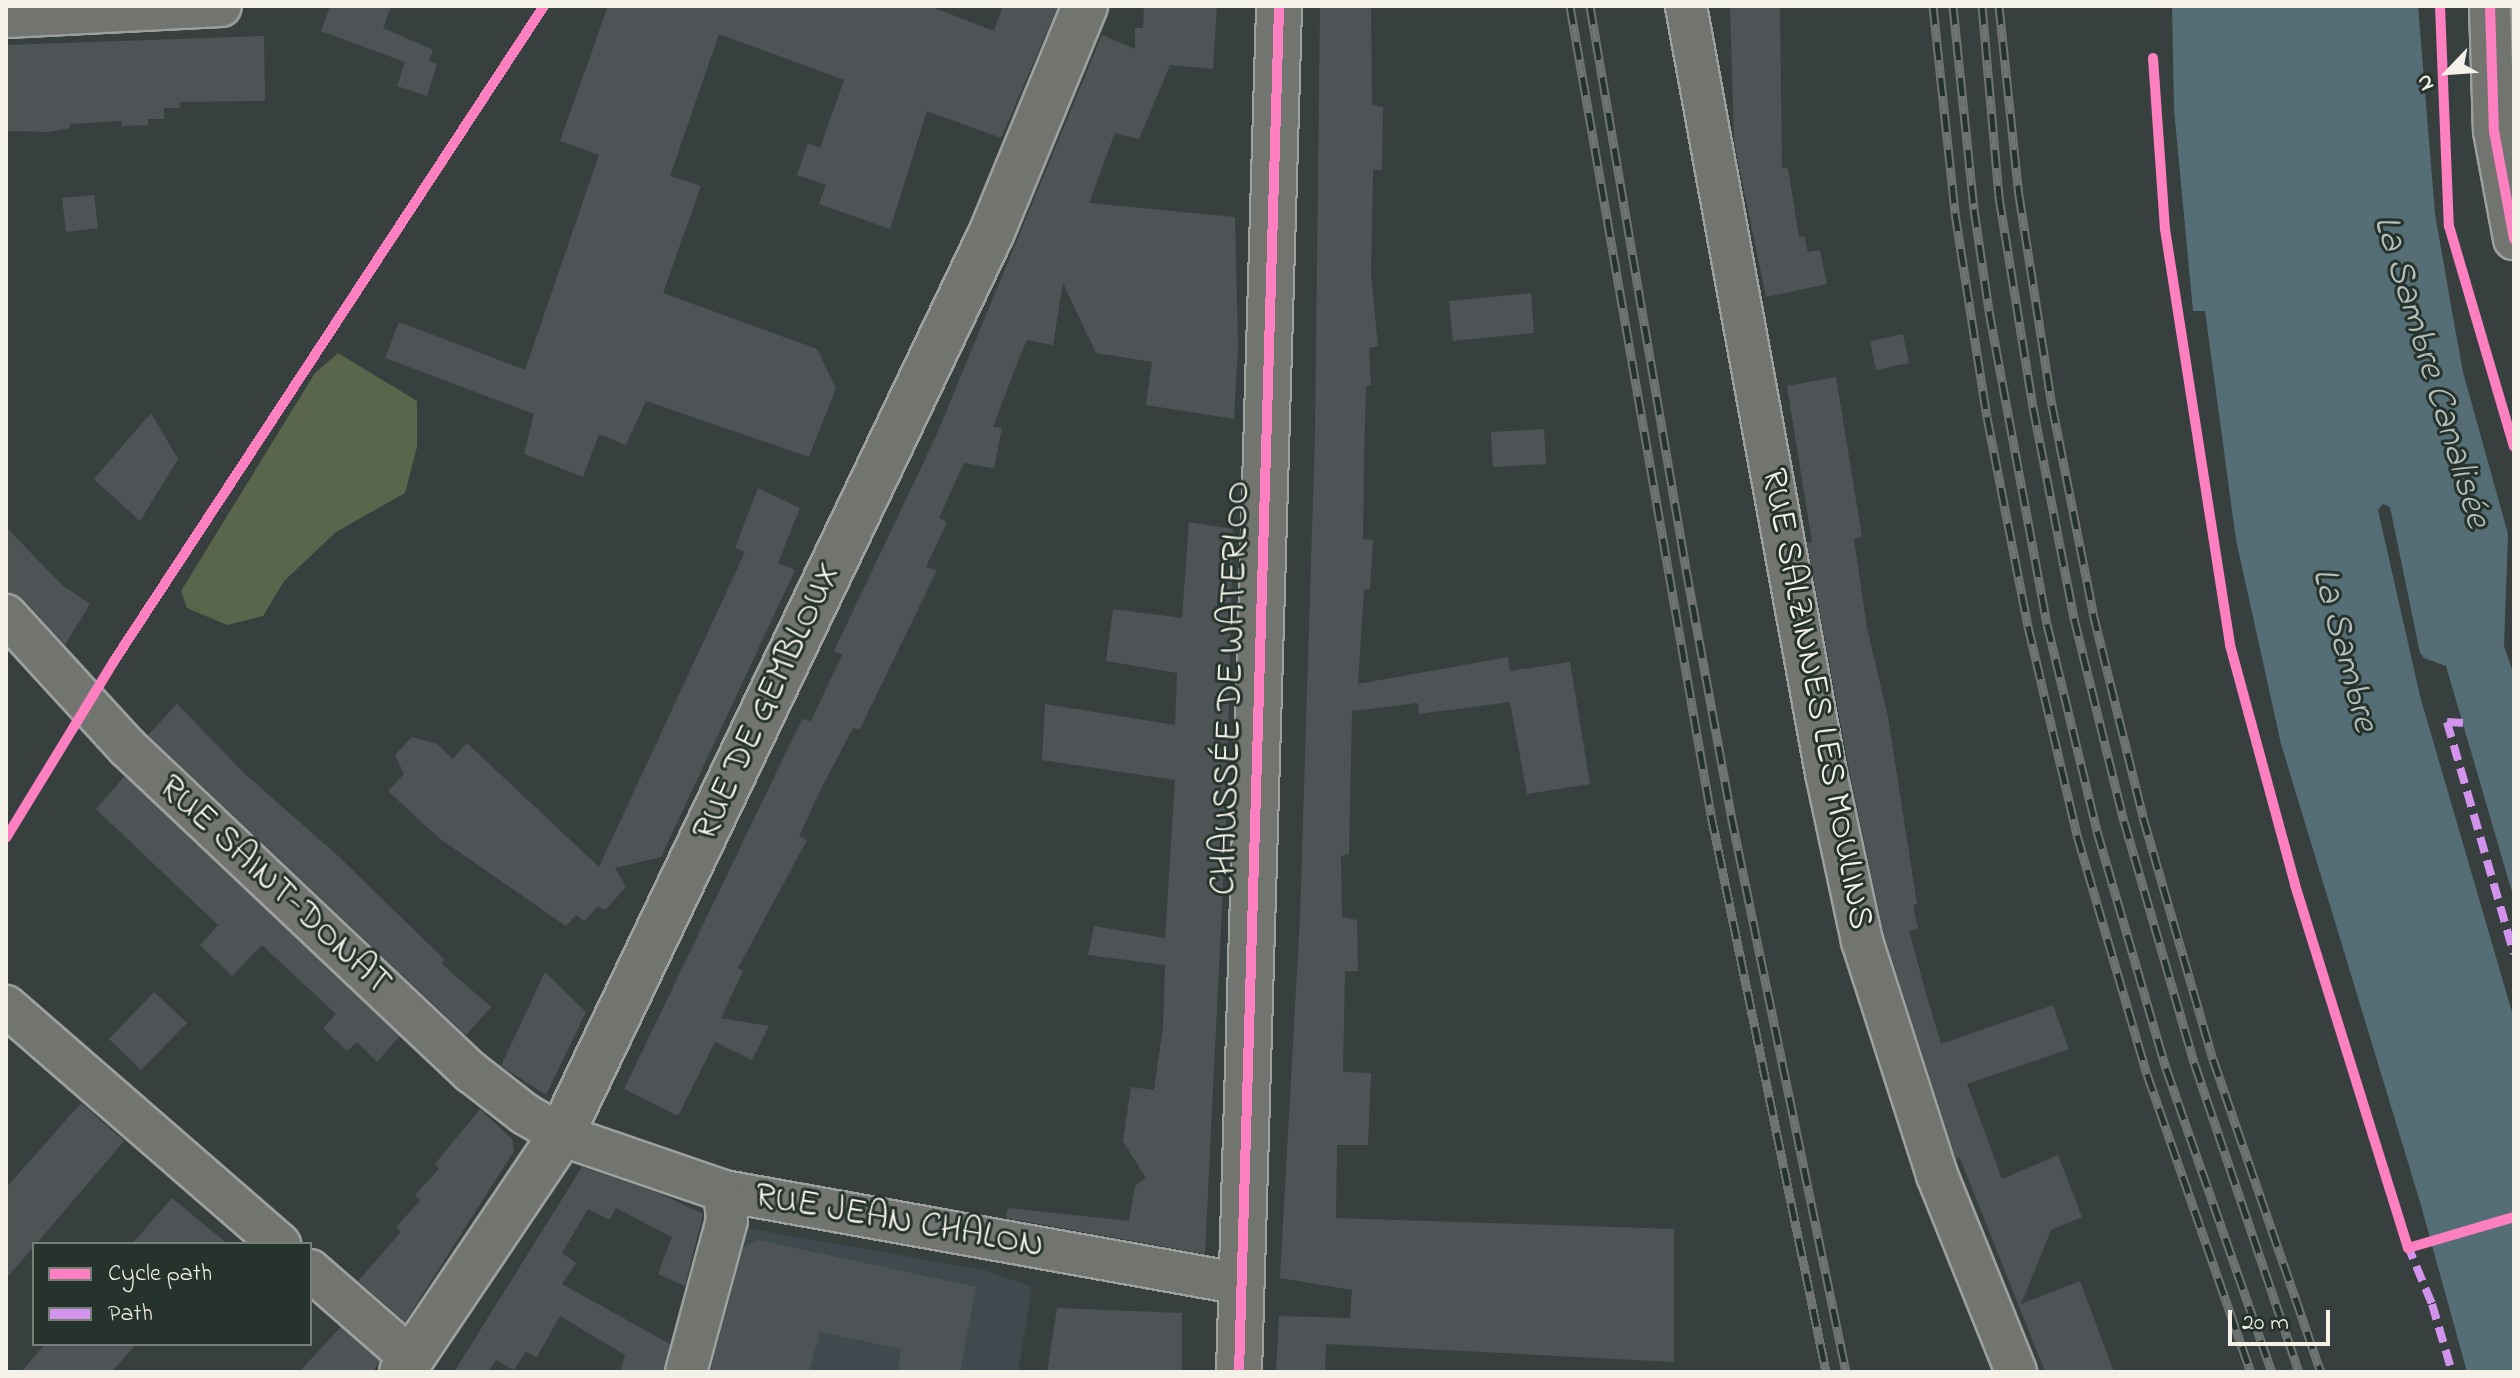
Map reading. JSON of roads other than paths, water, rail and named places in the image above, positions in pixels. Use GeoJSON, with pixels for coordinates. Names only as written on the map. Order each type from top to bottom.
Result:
{"type":"FeatureCollection","features":[{"type":"Feature","properties":{"kind":"main road","name":"RUE DE GEMBLOUX"},"geometry":{"type":"LineString","coordinates":[[406,1365],[561,1135],[991,234],[1085,6]]}},
{"type":"Feature","properties":{"kind":"main road","name":"CHAUSSÉE DE WATERLOO"},"geometry":{"type":"LineString","coordinates":[[1239,1372],[1279,6]]}},
{"type":"Feature","properties":{"kind":"street"},"geometry":{"type":"LineString","coordinates":[[6,17],[221,6]]}},
{"type":"Feature","properties":{"kind":"street","name":"RUE SALZINNES LES MOULINS"},"geometry":{"type":"LineString","coordinates":[[1686,6],[1826,773],[1862,941],[1917,1120],[2016,1372]]}},
{"type":"Feature","properties":{"kind":"street"},"geometry":{"type":"LineString","coordinates":[[2490,6],[2494,131],[2514,239]]}},
{"type":"Feature","properties":{"kind":"street","name":"RUE SAINT-DONAT"},"geometry":{"type":"LineString","coordinates":[[6,615],[128,748],[471,1072],[525,1114],[561,1135]]}},
{"type":"Feature","properties":{"kind":"street"},"geometry":{"type":"LineString","coordinates":[[6,1006],[278,1242]]}},
{"type":"Feature","properties":{"kind":"street","name":"RUE JEAN CHALON"},"geometry":{"type":"LineString","coordinates":[[561,1135],[724,1191],[1242,1284]]}},
{"type":"Feature","properties":{"kind":"street"},"geometry":{"type":"LineString","coordinates":[[686,1372],[727,1220],[724,1191]]}},
{"type":"Feature","properties":{"kind":"street"},"geometry":{"type":"LineString","coordinates":[[312,1272],[406,1365]]}},
{"type":"Feature","properties":{"kind":"water"},"geometry":{"type":"Polygon","coordinates":[[[2172,6],[2418,6],[2435,214],[2463,372],[2508,534],[2504,646],[2514,675],[2514,899],[2446,666],[2424,658],[2420,653],[2390,507],[2383,504],[2378,510],[2420,696],[2514,1019],[2514,1372],[2467,1372],[2420,1202],[2281,744],[2236,540],[2205,311],[2193,311],[2174,109],[2172,6]]]}},
{"type":"Feature","properties":{"kind":"railway"},"geometry":{"type":"LineString","coordinates":[[1570,6],[1711,815],[1826,1372]]}},
{"type":"Feature","properties":{"kind":"railway"},"geometry":{"type":"LineString","coordinates":[[1590,6],[1731,815],[1846,1372]]}},
{"type":"Feature","properties":{"kind":"railway"},"geometry":{"type":"LineString","coordinates":[[1933,6],[1955,213],[1987,417],[2028,626],[2077,835],[2147,1074],[2251,1372]]}},
{"type":"Feature","properties":{"kind":"railway"},"geometry":{"type":"LineString","coordinates":[[1953,6],[1974,209],[1989,311],[2047,624],[2097,831],[2166,1068],[2272,1372]]}},
{"type":"Feature","properties":{"kind":"railway"},"geometry":{"type":"LineString","coordinates":[[1982,6],[1999,197],[2033,407],[2074,618],[2124,821],[2195,1065],[2299,1372]]}},
{"type":"Feature","properties":{"kind":"railway"},"geometry":{"type":"LineString","coordinates":[[1999,6],[2019,195],[2052,405],[2093,613],[2143,817],[2213,1059],[2321,1372]]}},
{"type":"Feature","properties":{"kind":"water label","name":"La Sambre Canalisée"},"geometry":{"type":"Point","coordinates":[2430,372]}},
{"type":"Feature","properties":{"kind":"water label","name":"La Sambre"},"geometry":{"type":"Point","coordinates":[2343,650]}}]}
